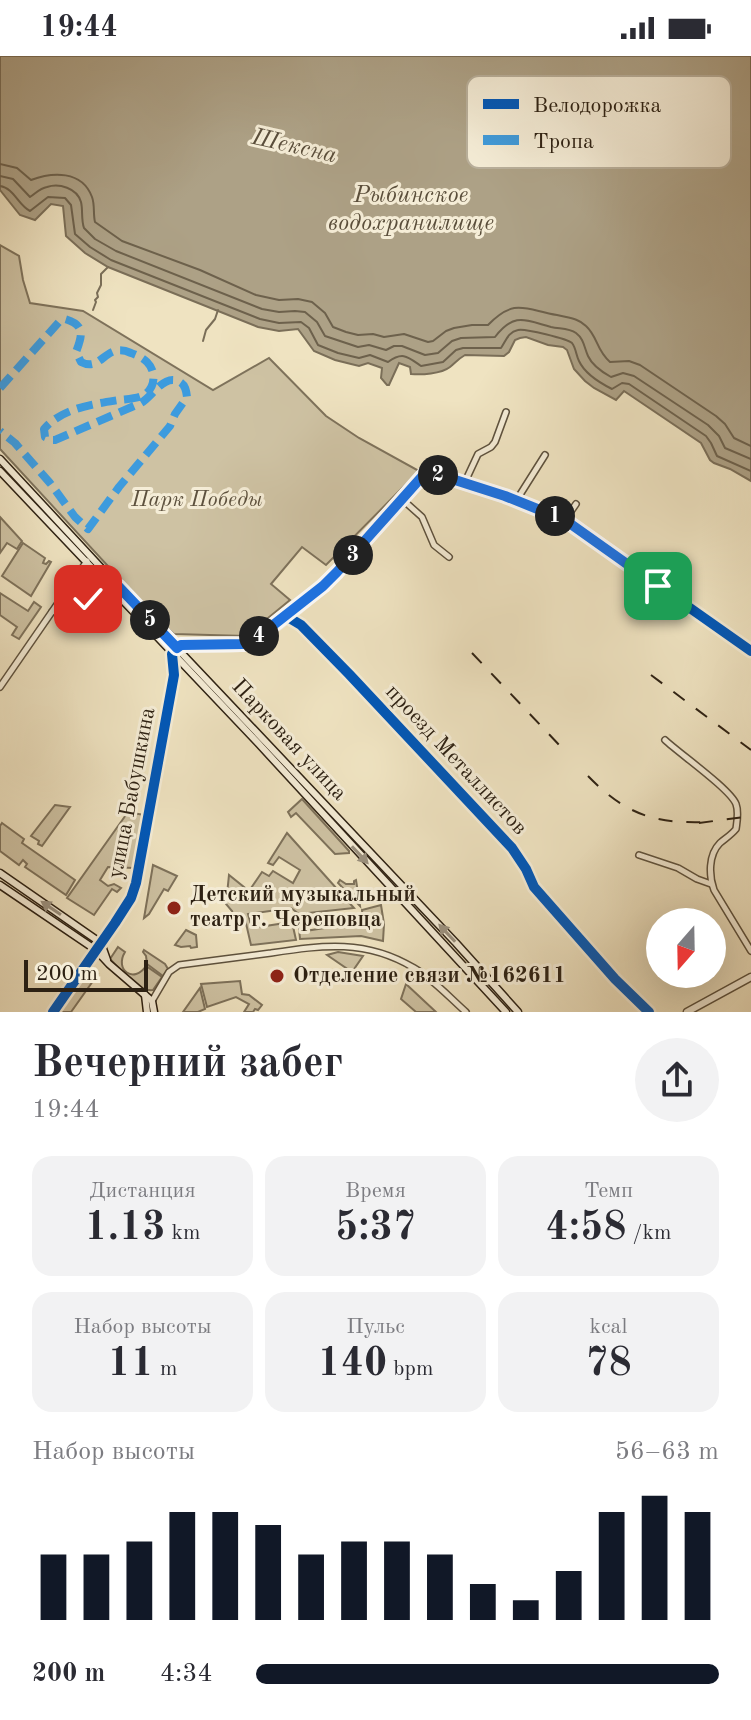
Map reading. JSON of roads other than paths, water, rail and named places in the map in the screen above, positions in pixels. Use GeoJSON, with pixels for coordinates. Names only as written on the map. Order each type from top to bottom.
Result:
{"type":"FeatureCollection","features":[{"type":"Feature","properties":{"kind":"main road","name":"Парковая улица"},"geometry":{"type":"LineString","coordinates":[[0,459],[88,560]]}},
{"type":"Feature","properties":{"kind":"main road","name":"Парковая улица"},"geometry":{"type":"LineString","coordinates":[[0,471],[454,941],[518,1012]]}},
{"type":"Feature","properties":{"kind":"main road","name":"Парковая улица"},"geometry":{"type":"LineString","coordinates":[[175,651],[506,1012]]}},
{"type":"Feature","properties":{"kind":"main road","name":"улица Бабушкина"},"geometry":{"type":"LineString","coordinates":[[96,950],[131,898],[136,883],[174,675],[175,651]]}},
{"type":"Feature","properties":{"kind":"main road"},"geometry":{"type":"LineString","coordinates":[[0,873],[101,943],[109,964]]}},
{"type":"Feature","properties":{"kind":"main road"},"geometry":{"type":"LineString","coordinates":[[0,885],[96,950],[152,1001],[154,1012]]}},
{"type":"Feature","properties":{"kind":"main road"},"geometry":{"type":"LineString","coordinates":[[687,1012],[751,977]]}},
{"type":"Feature","properties":{"kind":"main road"},"geometry":{"type":"LineString","coordinates":[[145,995],[147,1012]]}},
{"type":"Feature","properties":{"kind":"street"},"geometry":{"type":"LineString","coordinates":[[464,484],[478,454],[495,442],[506,412]]}},
{"type":"Feature","properties":{"kind":"street"},"geometry":{"type":"LineString","coordinates":[[516,501],[545,455]]}},
{"type":"Feature","properties":{"kind":"street"},"geometry":{"type":"LineString","coordinates":[[175,651],[181,645],[243,644],[261,635],[337,572],[427,471],[565,520],[751,651]]}},
{"type":"Feature","properties":{"kind":"street"},"geometry":{"type":"LineString","coordinates":[[403,500],[422,517],[434,545],[449,557]]}},
{"type":"Feature","properties":{"kind":"street"},"geometry":{"type":"LineString","coordinates":[[565,520],[576,504]]}},
{"type":"Feature","properties":{"kind":"street"},"geometry":{"type":"LineString","coordinates":[[0,687],[88,560]]}},
{"type":"Feature","properties":{"kind":"street"},"geometry":{"type":"LineString","coordinates":[[51,612],[115,588]]}},
{"type":"Feature","properties":{"kind":"street","name":"проезд Металлистов"},"geometry":{"type":"LineString","coordinates":[[286,616],[301,625],[339,664],[512,848],[534,887],[615,979],[649,1012]]}},
{"type":"Feature","properties":{"kind":"street"},"geometry":{"type":"LineString","coordinates":[[665,740],[730,795],[737,806],[736,829],[714,851],[710,879],[751,951]]}},
{"type":"Feature","properties":{"kind":"street"},"geometry":{"type":"LineString","coordinates":[[639,855],[712,884]]}},
{"type":"Feature","properties":{"kind":"street"},"geometry":{"type":"LineString","coordinates":[[152,1001],[169,972],[179,965],[341,945],[381,952],[412,966],[466,1012]]}},
{"type":"Feature","properties":{"kind":"street","name":"улица Бабушкина"},"geometry":{"type":"LineString","coordinates":[[53,1012],[96,950]]}},
{"type":"Feature","properties":{"kind":"water","name":"Рыбинское водохранилище"},"geometry":{"type":"Polygon","coordinates":[[[0,56],[751,56],[751,481],[714,463],[701,443],[624,391],[616,400],[594,388],[574,369],[563,347],[520,338],[515,340],[504,356],[465,355],[436,373],[411,374],[410,367],[399,363],[387,385],[381,378],[382,368],[368,363],[359,366],[335,360],[314,351],[298,329],[279,331],[258,327],[108,267],[66,236],[63,206],[51,204],[35,220],[20,215],[0,190],[0,56]]]}},
{"type":"Feature","properties":{"kind":"waterway"},"geometry":{"type":"LineString","coordinates":[[93,310],[101,274],[108,267]]}},
{"type":"Feature","properties":{"kind":"waterway"},"geometry":{"type":"LineString","coordinates":[[203,341],[218,310]]}},
{"type":"Feature","properties":{"kind":"railway"},"geometry":{"type":"LineString","coordinates":[[472,653],[563,749]]}},
{"type":"Feature","properties":{"kind":"railway"},"geometry":{"type":"LineString","coordinates":[[651,675],[751,750]]}},
{"type":"Feature","properties":{"kind":"railway"},"geometry":{"type":"LineString","coordinates":[[588,776],[615,800],[642,814],[672,821],[708,822]]}},
{"type":"Feature","properties":{"kind":"railway"},"geometry":{"type":"LineString","coordinates":[[699,823],[751,816]]}},
{"type":"Feature","properties":{"kind":"place","name":"Детский музыкальный театр г. Череповца"},"geometry":{"type":"Point","coordinates":[174,908]}},
{"type":"Feature","properties":{"kind":"place","name":"Отделение связи №162611"},"geometry":{"type":"Point","coordinates":[277,976]}},
{"type":"Feature","properties":{"kind":"water label","name":"Шексна"},"geometry":{"type":"Point","coordinates":[294,147]}},
{"type":"Feature","properties":{"kind":"park label","name":"Парк Победы"},"geometry":{"type":"Point","coordinates":[197,500]}}]}
